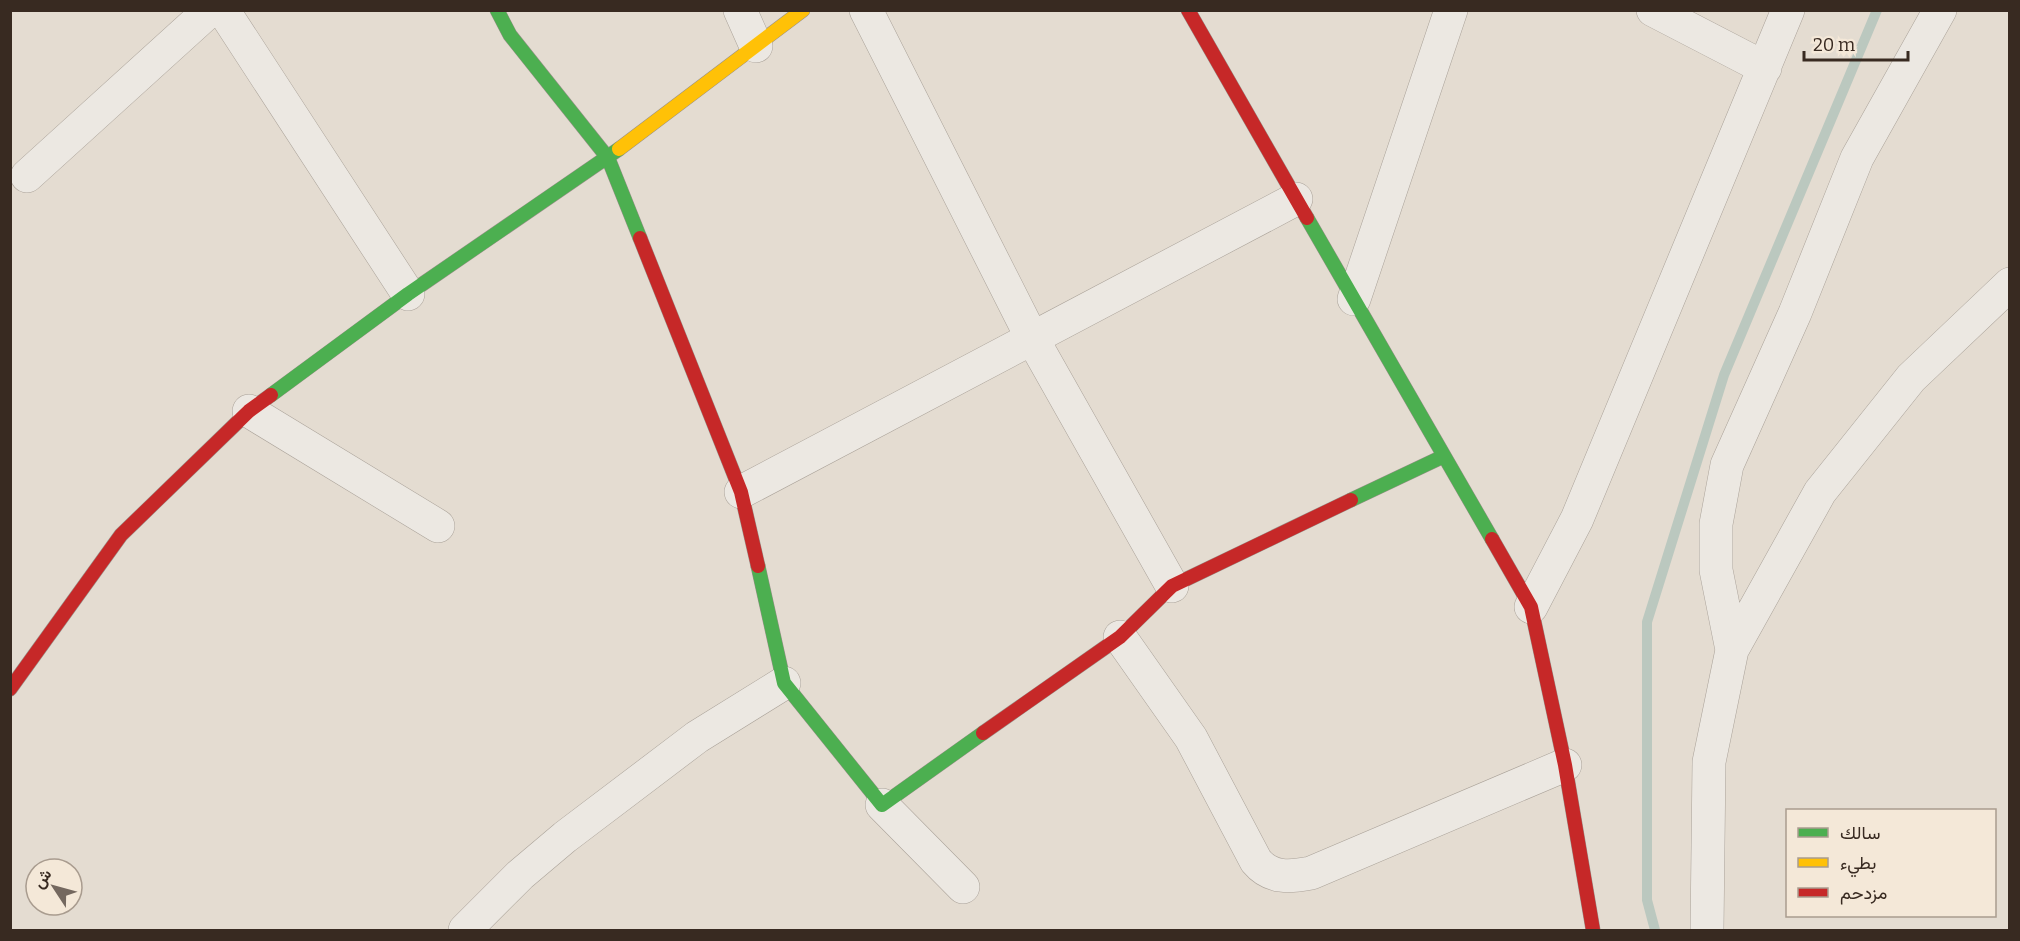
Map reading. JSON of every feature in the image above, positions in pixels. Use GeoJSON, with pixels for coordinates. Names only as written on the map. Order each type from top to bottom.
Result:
{"type":"FeatureCollection","features":[{"type":"Feature","properties":{"kind":"street"},"geometry":{"type":"LineString","coordinates":[[27,176],[210,10]]}},
{"type":"Feature","properties":{"kind":"street"},"geometry":{"type":"LineString","coordinates":[[223,10],[408,294]]}},
{"type":"Feature","properties":{"kind":"street"},"geometry":{"type":"LineString","coordinates":[[496,10],[510,36],[608,158],[741,492],[784,683],[882,805],[963,887]]}},
{"type":"Feature","properties":{"kind":"street"},"geometry":{"type":"LineString","coordinates":[[740,10],[756,46]]}},
{"type":"Feature","properties":{"kind":"street"},"geometry":{"type":"LineString","coordinates":[[10,689],[121,535],[249,411],[408,294],[608,158],[803,10]]}},
{"type":"Feature","properties":{"kind":"street"},"geometry":{"type":"LineString","coordinates":[[866,10],[1032,338],[1172,586]]}},
{"type":"Feature","properties":{"kind":"street"},"geometry":{"type":"LineString","coordinates":[[1188,10],[1531,607],[1565,765],[1593,930]]}},
{"type":"Feature","properties":{"kind":"street"},"geometry":{"type":"LineString","coordinates":[[1354,299],[1451,10]]}},
{"type":"Feature","properties":{"kind":"street"},"geometry":{"type":"LineString","coordinates":[[1653,10],[1765,68]]}},
{"type":"Feature","properties":{"kind":"street"},"geometry":{"type":"LineString","coordinates":[[1531,607],[1577,519],[1788,10]]}},
{"type":"Feature","properties":{"kind":"street"},"geometry":{"type":"LineString","coordinates":[[1732,650],[1716,570],[1716,524],[1727,465],[1795,313],[1857,158],[1940,10]]}},
{"type":"Feature","properties":{"kind":"street"},"geometry":{"type":"LineString","coordinates":[[741,492],[1296,199]]}},
{"type":"Feature","properties":{"kind":"street"},"geometry":{"type":"LineString","coordinates":[[1707,930],[1709,762],[1732,650],[1820,492],[1911,378],[2010,284]]}},
{"type":"Feature","properties":{"kind":"street"},"geometry":{"type":"LineString","coordinates":[[249,411],[438,526]]}},
{"type":"Feature","properties":{"kind":"street"},"geometry":{"type":"LineString","coordinates":[[882,805],[1120,637],[1172,586],[1444,456]]}},
{"type":"Feature","properties":{"kind":"street"},"geometry":{"type":"LineString","coordinates":[[1120,637],[1191,738],[1256,861],[1263,870],[1274,874],[1292,876],[1311,873],[1565,765]]}},
{"type":"Feature","properties":{"kind":"street"},"geometry":{"type":"LineString","coordinates":[[465,930],[520,874],[565,837],[697,737],[784,683]]}},
{"type":"Feature","properties":{"kind":"waterway"},"geometry":{"type":"LineString","coordinates":[[1655,930],[1647,900],[1647,622],[1724,375],[1877,10]]}},
{"type":"Feature","properties":{"kind":"traffic: fast"},"geometry":{"type":"LineString","coordinates":[[497,10],[510,35],[608,158],[640,238]]}},
{"type":"Feature","properties":{"kind":"traffic: fast"},"geometry":{"type":"LineString","coordinates":[[271,395],[408,294],[619,149]]}},
{"type":"Feature","properties":{"kind":"traffic: fast"},"geometry":{"type":"LineString","coordinates":[[1307,218],[1492,539]]}},
{"type":"Feature","properties":{"kind":"traffic: fast"},"geometry":{"type":"LineString","coordinates":[[1351,500],[1444,456]]}},
{"type":"Feature","properties":{"kind":"traffic: fast"},"geometry":{"type":"LineString","coordinates":[[758,566],[784,683],[882,805],[983,733]]}},
{"type":"Feature","properties":{"kind":"traffic: slow"},"geometry":{"type":"LineString","coordinates":[[619,149],[803,10]]}},
{"type":"Feature","properties":{"kind":"traffic: jam"},"geometry":{"type":"LineString","coordinates":[[1188,10],[1307,218]]}},
{"type":"Feature","properties":{"kind":"traffic: jam"},"geometry":{"type":"LineString","coordinates":[[640,238],[741,492],[758,566]]}},
{"type":"Feature","properties":{"kind":"traffic: jam"},"geometry":{"type":"LineString","coordinates":[[10,689],[121,535],[249,411],[271,395]]}},
{"type":"Feature","properties":{"kind":"traffic: jam"},"geometry":{"type":"LineString","coordinates":[[983,733],[1120,637],[1172,586],[1351,500]]}},
{"type":"Feature","properties":{"kind":"traffic: jam"},"geometry":{"type":"LineString","coordinates":[[1492,539],[1531,607],[1565,765],[1593,930]]}}]}
